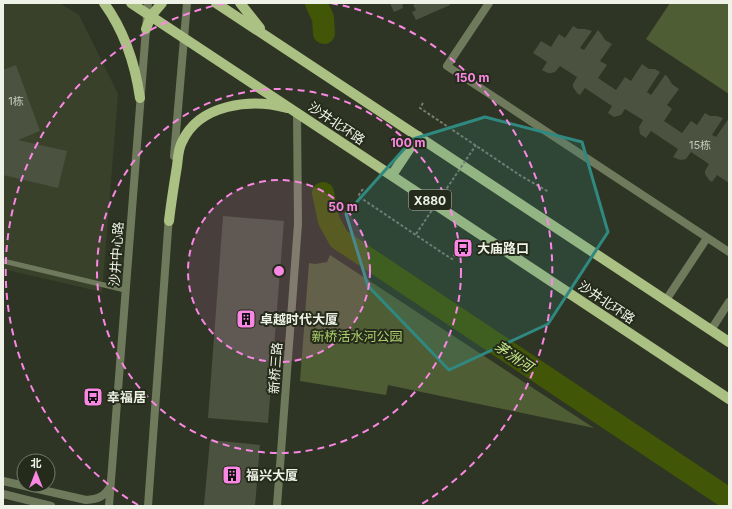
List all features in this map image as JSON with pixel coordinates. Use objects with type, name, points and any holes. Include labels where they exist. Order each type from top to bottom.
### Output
[{"type":"main road","points":[[104,3],[131,54],[138,80],[140,98]]},
{"type":"main road","name":"沙井北环路","points":[[130,3],[729,398]]},
{"type":"main road","points":[[146,30],[149,15],[162,3]]},
{"type":"main road","points":[[215,3],[231,12],[304,62],[729,342]]},
{"type":"main road","points":[[240,3],[265,33],[304,62]]},
{"type":"main road","points":[[168,221],[181,144],[193,126],[201,119],[234,105],[276,105],[297,112]]},
{"type":"main road","points":[[392,175],[418,136]]},
{"type":"street","points":[[148,3],[149,15]]},
{"type":"street","points":[[148,506],[168,221],[187,3]]},
{"type":"street","points":[[489,3],[447,66],[729,252]]},
{"type":"street","name":"沙井中心路","points":[[109,506],[146,30]]},
{"type":"street","name":"新桥三路","points":[[277,506],[298,224],[297,112]]},
{"type":"street","points":[[666,300],[707,238]]},
{"type":"street","points":[[710,330],[729,302]]},
{"type":"street","points":[[3,481],[86,500],[104,496],[110,487]]},
{"type":"street","points":[[3,494],[51,506]]},
{"type":"lane","points":[[3,261],[125,290]]},
{"type":"path","points":[[423,103],[420,108],[521,176],[549,192]]},
{"type":"path","points":[[416,234],[476,145]]},
{"type":"path","points":[[363,189],[358,196],[444,254],[452,259],[457,251]]},
{"type":"highlighted area","points":[[485,117],[582,142],[608,232],[548,324],[449,370],[368,286],[346,214],[413,139]]},
{"type":"shaded area","points":[[3,3],[59,3],[79,15],[118,94],[102,292],[3,269]]},
{"type":"green space","points":[[670,3],[729,3],[729,94],[646,39]]},
{"type":"green space","name":"新桥活水河公园","points":[[330,255],[594,428],[388,385],[386,395],[300,381],[309,263],[315,264],[327,262]]},
{"type":"building","points":[[390,3],[406,3],[402,5],[403,8],[394,12]]},
{"type":"building","points":[[417,3],[449,3],[450,5],[416,20],[412,12],[416,10],[413,5]]},
{"type":"building","points":[[573,26],[578,29],[592,31],[580,48],[584,50],[598,30],[605,40],[612,44],[600,61],[607,65],[598,78],[616,90],[625,77],[631,81],[642,64],[649,69],[655,69],[660,72],[647,92],[651,95],[665,75],[667,76],[672,84],[679,89],[667,105],[672,109],[664,121],[682,133],[691,121],[697,125],[705,113],[710,116],[723,118],[712,135],[716,137],[729,118],[729,183],[717,175],[712,182],[709,180],[705,174],[705,171],[709,164],[691,152],[686,159],[680,160],[673,157],[678,149],[651,131],[646,138],[640,134],[639,127],[643,120],[625,109],[621,115],[614,117],[608,113],[612,106],[585,88],[580,95],[577,93],[573,87],[573,84],[577,77],[560,66],[555,72],[551,73],[542,70],[547,62],[533,53],[541,41],[551,47],[559,34],[565,38]]},
{"type":"building","points":[[16,65],[40,131],[18,140],[67,151],[58,188],[3,175],[3,70]]},
{"type":"building","name":"卓越时代大厦","points":[[223,216],[284,221],[268,423],[208,418]]},
{"type":"building","name":"福兴大厦","points":[[210,440],[260,445],[255,506],[204,505]]},
{"type":"waterway","points":[[316,3],[323,18],[324,33]]},
{"type":"waterway","name":"茅洲河","points":[[323,193],[329,221],[339,239],[729,499]]},
{"type":"place","name":"大庙路口","points":[[463,248]]},
{"type":"place","name":"卓越时代大厦","points":[[246,319]]},
{"type":"place","name":"幸福居","points":[[93,397]]},
{"type":"place","name":"福兴大厦","points":[[232,475]]}]
